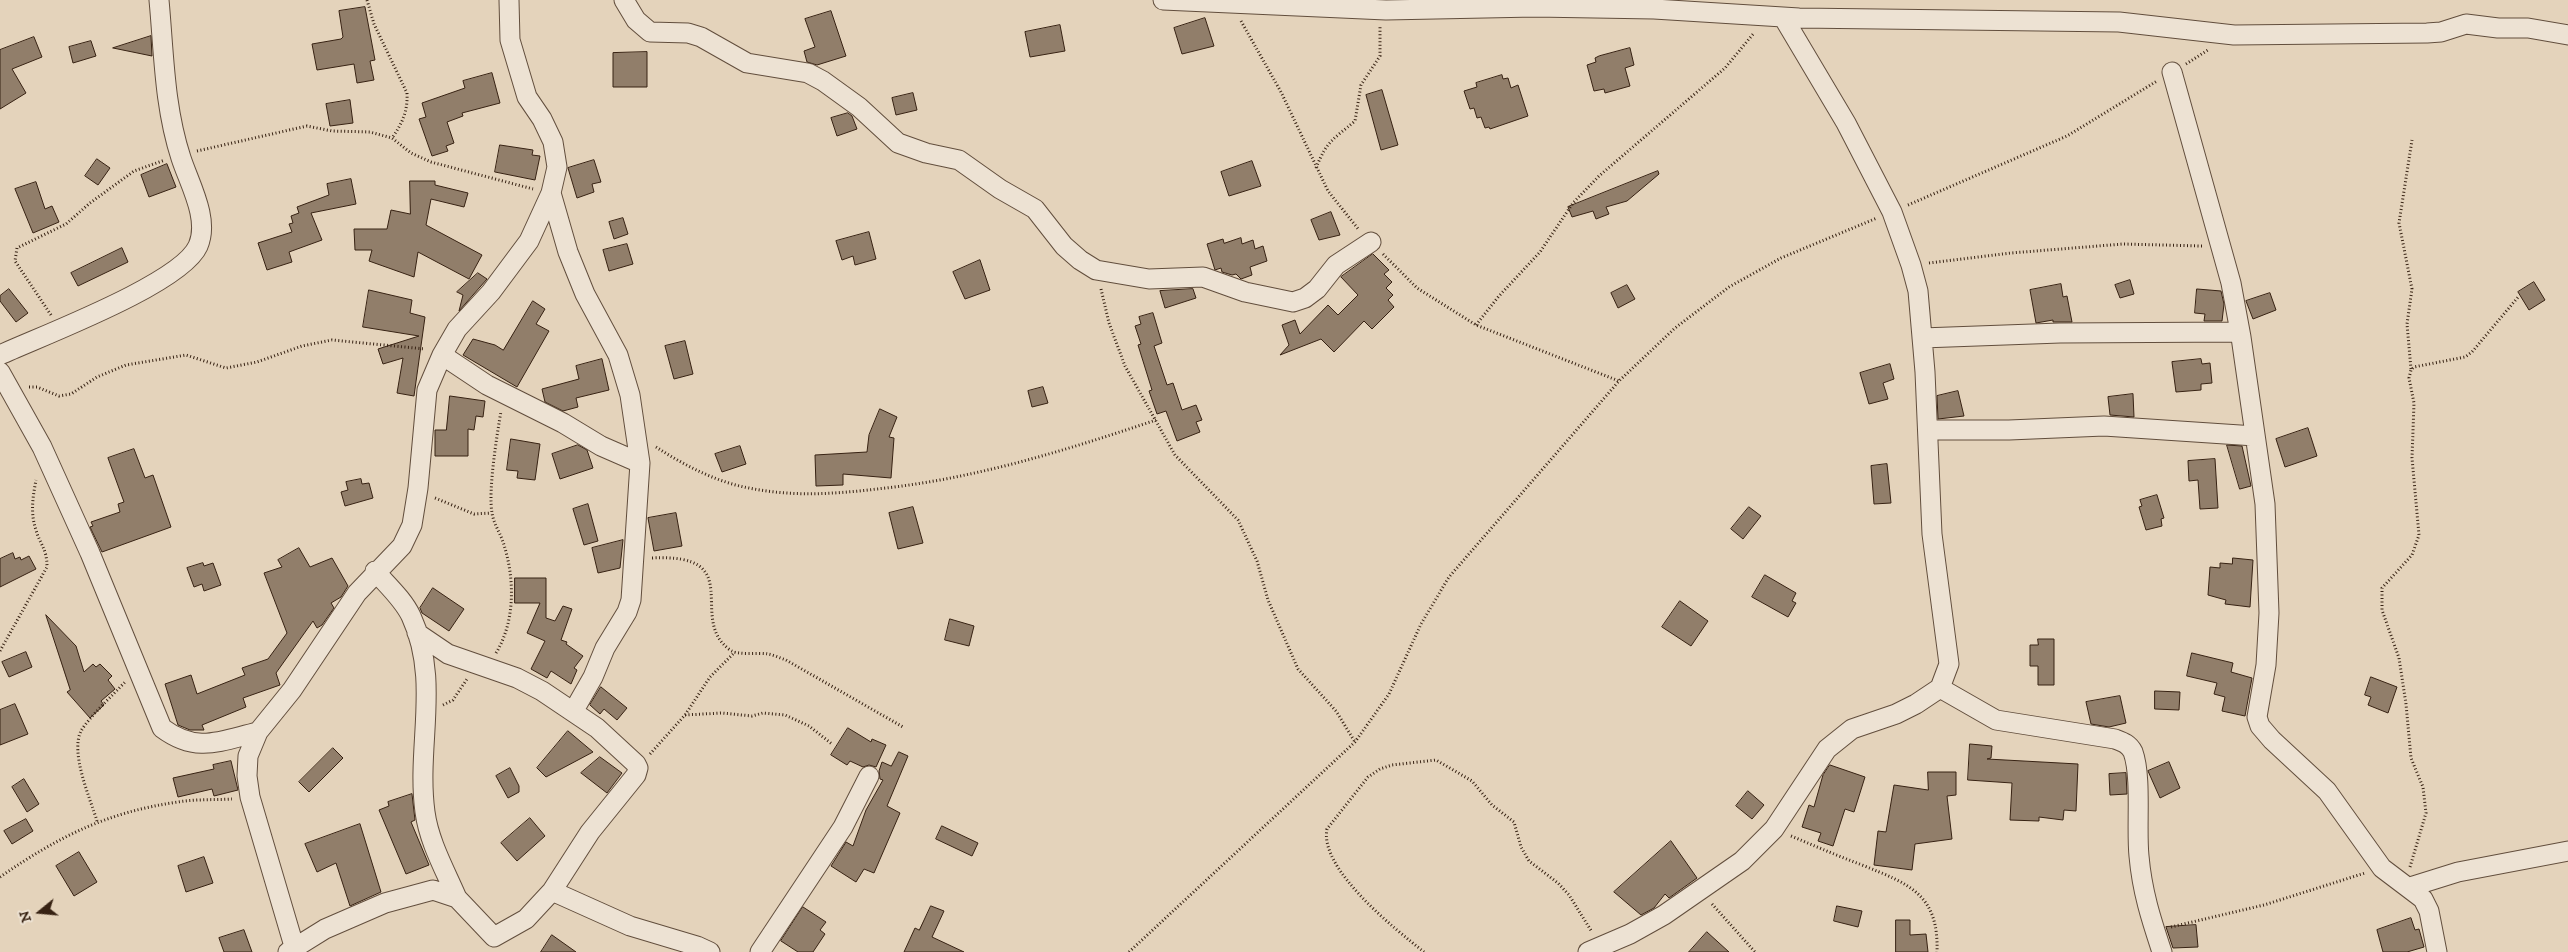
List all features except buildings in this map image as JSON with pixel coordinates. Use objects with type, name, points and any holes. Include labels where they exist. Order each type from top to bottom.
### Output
[{"type":"street","points":[[0,355],[123,302],[183,262],[198,246],[201,222],[180,156],[167,102],[159,0]]},
{"type":"street","points":[[457,898],[433,890],[385,903],[301,947],[250,797],[248,756],[258,732],[292,690],[357,593],[375,571],[402,546],[412,524],[418,488],[427,390],[442,355],[457,329],[491,292],[529,241],[551,193],[557,167],[553,142],[542,119],[527,97],[510,40],[509,0]]},
{"type":"street","points":[[624,0],[636,20],[650,32],[688,33],[701,37],[747,63],[808,73],[823,81],[859,107],[898,143],[926,153],[959,160],[1000,189],[1035,209],[1064,246],[1080,260],[1096,270],[1149,279],[1189,276],[1203,277],[1245,292],[1293,302],[1305,298],[1316,289],[1336,265],[1371,242]]},
{"type":"street","points":[[1163,0],[1386,10],[1535,7],[1654,9],[1775,17],[1891,17],[1937,21],[2119,22],[2234,35],[2346,36],[2427,33],[2441,32],[2466,24],[2498,28],[2528,28],[2568,35]]},
{"type":"street","points":[[1595,949],[1638,929],[1700,892],[1742,861],[1774,830],[1827,749],[1852,729],[1896,714],[1916,704],[1940,688],[1949,664],[1932,534],[1928,430],[1918,291],[1892,212],[1846,123],[1775,17]]},
{"type":"street","points":[[2172,72],[2220,246],[2240,332],[2265,504],[2268,613],[2266,665],[2257,717],[2260,726],[2272,740],[2327,791],[2382,868],[2410,887],[2423,899],[2429,911],[2437,952]]},
{"type":"street","points":[[551,193],[568,252],[585,294],[618,355],[630,395],[640,463],[634,558],[627,612],[610,639],[593,677],[573,712]]},
{"type":"street","points":[[1922,338],[2240,332]]},
{"type":"street","points":[[442,355],[467,373],[601,446],[640,463]]},
{"type":"street","points":[[0,372],[6,391],[42,447],[90,553],[162,728],[177,740],[187,743],[208,744],[258,732]]},
{"type":"street","points":[[1928,430],[2009,430],[2104,426],[2255,436]]},
{"type":"street","points":[[375,571],[411,615],[426,670],[428,712],[422,768],[425,813],[434,846],[457,898],[494,937],[526,919],[552,891],[590,832],[636,775],[638,768],[597,728],[525,682],[448,654],[417,633]]},
{"type":"street","points":[[1940,688],[1996,720],[2126,743],[2132,750],[2135,760],[2139,856],[2147,910],[2162,952]]},
{"type":"street","points":[[760,952],[842,827],[868,776]]},
{"type":"street","points":[[2410,887],[2458,872],[2568,851]]},
{"type":"street","points":[[433,890],[445,871]]},
{"type":"street","points":[[552,891],[630,926],[700,950]]},
{"type":"path","points":[[367,0],[374,24],[407,93],[408,103],[404,117],[392,138]]},
{"type":"path","points":[[1230,3],[1281,92],[1316,168],[1333,198],[1371,242],[1417,288],[1476,325],[1619,382]]},
{"type":"path","points":[[1316,168],[1323,149],[1355,121],[1361,85],[1380,56],[1380,27],[1386,10]]},
{"type":"path","points":[[1476,325],[1499,296],[1540,252],[1573,203],[1598,176],[1725,68],[1775,17]]},
{"type":"path","points":[[1129,952],[1355,742],[1389,694],[1421,624],[1449,576],[1619,382],[1675,328],[1729,287],[1781,258],[2066,136],[2234,35]]},
{"type":"path","points":[[57,329],[50,312],[15,261],[17,248],[66,224],[90,203],[134,171],[180,156],[290,128],[307,126],[332,131],[370,132],[392,138],[411,153],[431,162],[551,193]]},
{"type":"path","points":[[2410,887],[2410,861],[2426,813],[2423,787],[2411,758],[2399,658],[2382,610],[2382,588],[2412,555],[2418,535],[2412,458],[2414,403],[2409,378],[2411,370],[2408,324],[2412,289],[2399,223],[2412,140]]},
{"type":"path","points":[[1911,265],[2011,253],[2123,244],[2220,246]]},
{"type":"path","points":[[1096,270],[1108,323],[1126,366],[1175,455],[1238,520],[1257,562],[1268,600],[1298,669],[1336,711],[1355,742]]},
{"type":"path","points":[[2411,370],[2414,367],[2465,357],[2472,352],[2519,296]]},
{"type":"path","points":[[6,391],[37,387],[59,396],[71,394],[97,377],[126,365],[186,355],[226,368],[257,362],[302,346],[332,340],[420,348],[442,355]]},
{"type":"path","points":[[428,712],[453,700],[468,678],[496,653],[502,642],[512,596],[511,572],[504,544],[492,512],[497,432],[504,393]]},
{"type":"path","points":[[637,435],[680,462],[717,478],[748,488],[811,496],[955,479],[1014,464],[1156,420]]},
{"type":"path","points":[[0,651],[46,567],[47,554],[36,531],[32,498],[42,447]]},
{"type":"path","points":[[418,488],[443,502],[474,514],[492,512]]},
{"type":"path","points":[[634,558],[663,557],[698,563],[709,580],[718,634],[729,649],[735,652],[770,654],[786,660],[903,727]]},
{"type":"path","points":[[638,768],[685,716],[710,677],[735,652]]},
{"type":"path","points":[[97,821],[77,751],[77,742],[82,730],[137,668]]},
{"type":"path","points":[[685,716],[722,713],[752,716],[764,713],[785,716],[809,726],[832,744]]},
{"type":"path","points":[[1424,952],[1366,901],[1344,876],[1325,838],[1327,828],[1368,777],[1392,764],[1436,760],[1472,781],[1492,804],[1514,822],[1521,847],[1529,862],[1558,883],[1569,895],[1595,949]]},
{"type":"path","points":[[0,877],[47,846],[97,821],[179,802],[250,797]]},
{"type":"path","points":[[1774,830],[1906,883],[1926,903],[1934,916],[1937,952]]},
{"type":"path","points":[[2155,930],[2264,904],[2382,868]]},
{"type":"path","points":[[1700,892],[1755,952]]}]
